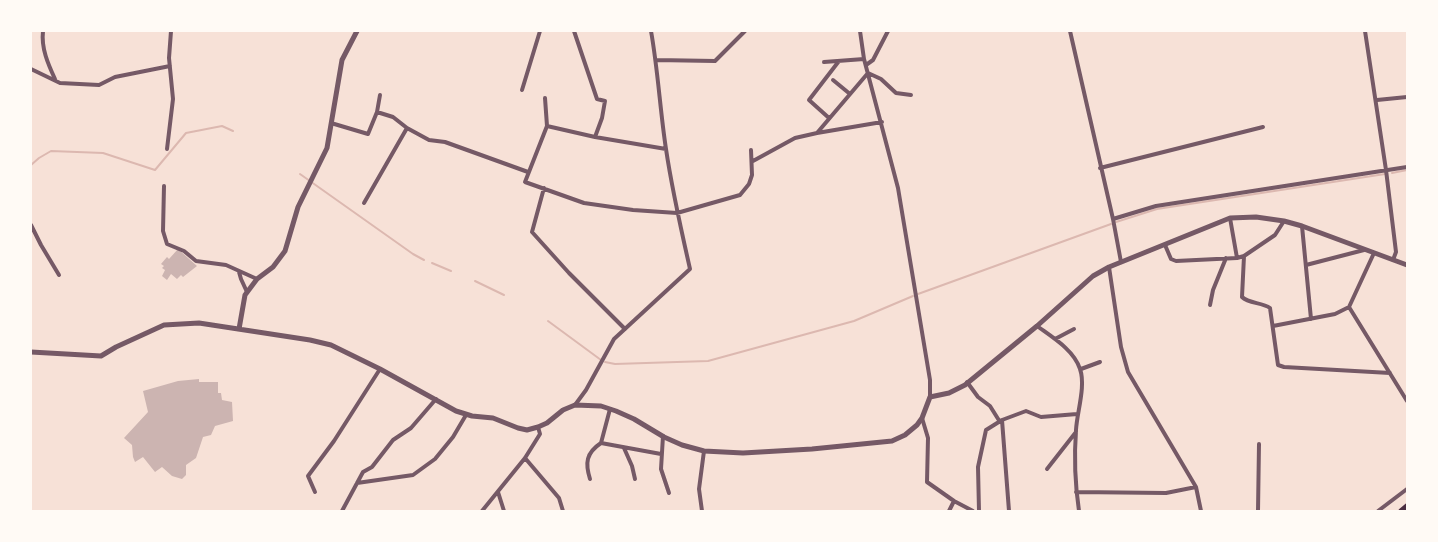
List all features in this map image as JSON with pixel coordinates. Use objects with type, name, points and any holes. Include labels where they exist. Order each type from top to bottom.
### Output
[{"type":"main road","points":[[1401,511],[1407,506]]},
{"type":"street","points":[[44,31],[42,40],[47,62],[55,80]]},
{"type":"street","points":[[167,149],[173,99],[170,66],[171,31]]},
{"type":"street","points":[[239,330],[241,313],[247,292],[256,279],[273,267],[285,251],[298,207],[327,148],[342,60],[357,31]]},
{"type":"street","points":[[522,90],[540,31]]},
{"type":"street","points":[[574,31],[597,99],[605,101],[602,118],[595,137]]},
{"type":"street","points":[[575,405],[586,390],[614,339],[690,269],[677,214],[666,149],[651,31]]},
{"type":"street","points":[[656,60],[715,61],[745,31]]},
{"type":"street","points":[[31,352],[101,356],[116,347],[164,326],[199,323],[310,340],[330,345],[380,369],[466,415],[493,418],[527,430],[547,423],[563,410],[575,405],[601,406],[610,409],[634,419],[682,445],[704,451],[753,453],[892,441],[904,435],[922,418],[930,397],[930,380],[899,197],[882,122],[864,59],[860,31]]},
{"type":"street","points":[[866,65],[873,60],[888,31]]},
{"type":"street","points":[[1070,31],[1121,262]]},
{"type":"street","points":[[1365,31],[1377,100],[1386,170],[1396,252],[1393,260]]},
{"type":"street","points":[[824,62],[864,59]]},
{"type":"street","points":[[829,118],[809,100],[839,61]]},
{"type":"street","points":[[31,69],[60,83],[99,85],[115,78],[170,66]]},
{"type":"street","points":[[817,133],[868,73]]},
{"type":"street","points":[[868,73],[881,78],[896,93],[910,95]]},
{"type":"street","points":[[833,80],[850,94]]},
{"type":"street","points":[[331,123],[368,134],[377,112],[380,95]]},
{"type":"street","points":[[1377,100],[1407,96]]},
{"type":"street","points":[[545,98],[547,126],[525,182],[584,203],[677,214],[740,195],[749,184],[752,175],[751,150]]},
{"type":"street","points":[[377,112],[393,117],[406,128],[429,140],[445,142],[528,172]]},
{"type":"street","points":[[752,161],[795,138],[882,122]]},
{"type":"street","points":[[547,126],[595,137],[666,149]]},
{"type":"street","points":[[1100,168],[1263,127]]},
{"type":"street","points":[[364,203],[406,128]]},
{"type":"street","points":[[1113,219],[1156,206],[1407,167]]},
{"type":"street","points":[[164,186],[163,231],[167,244],[184,251],[196,261],[226,265],[256,279]]},
{"type":"street","points":[[544,188],[532,232],[569,273],[625,329]]},
{"type":"street","points":[[930,397],[950,393],[968,382],[1037,326],[1093,276],[1109,267],[1165,246],[1230,218],[1256,217],[1284,221],[1407,265]]},
{"type":"street","points":[[1230,218],[1236,258]]},
{"type":"street","points":[[1165,246],[1171,259],[1176,261],[1236,258],[1244,256],[1278,233],[1284,221]]},
{"type":"street","points":[[31,225],[58,276]]},
{"type":"street","points":[[1302,226],[1311,319]]},
{"type":"street","points":[[1306,265],[1365,250]]},
{"type":"street","points":[[1273,326],[1335,314],[1349,307],[1374,253]]},
{"type":"street","points":[[1244,256],[1242,297],[1245,300],[1268,306],[1271,311],[1277,363],[1282,367],[1390,373]]},
{"type":"street","points":[[1210,305],[1213,290],[1226,258]]},
{"type":"street","points":[[1109,267],[1121,347],[1128,372],[1196,488],[1200,511]]},
{"type":"street","points":[[239,272],[247,292]]},
{"type":"street","points":[[1349,307],[1407,401]]},
{"type":"street","points":[[1037,326],[1055,339],[1072,356],[1081,369],[1082,395],[1077,414],[1076,432],[1076,492],[1079,511]]},
{"type":"street","points":[[1055,339],[1074,329]]},
{"type":"street","points":[[1081,369],[1100,362]]},
{"type":"street","points":[[315,492],[308,476],[334,441],[380,369]]},
{"type":"street","points":[[968,382],[977,395],[990,406],[1001,421],[1009,511]]},
{"type":"street","points":[[342,511],[363,472],[372,467],[393,440],[411,428],[436,399]]},
{"type":"street","points":[[590,479],[586,466],[592,449],[601,443],[610,409]]},
{"type":"street","points":[[979,511],[978,467],[986,430],[1001,421],[1026,411],[1041,416],[1077,414]]},
{"type":"street","points":[[357,483],[413,475],[436,458],[453,438],[466,415]]},
{"type":"street","points":[[922,418],[928,438],[927,482],[954,501],[973,511]]},
{"type":"street","points":[[482,511],[525,458],[540,434],[538,427]]},
{"type":"street","points":[[1047,469],[1076,432]]},
{"type":"street","points":[[663,436],[661,469],[669,493]]},
{"type":"street","points":[[601,443],[661,454]]},
{"type":"street","points":[[1258,511],[1259,444]]},
{"type":"street","points":[[624,448],[632,466],[635,479]]},
{"type":"street","points":[[702,511],[699,489],[704,451]]},
{"type":"street","points":[[525,458],[559,498],[563,511]]},
{"type":"street","points":[[1076,492],[1166,493],[1196,488]]},
{"type":"street","points":[[1378,511],[1407,489]]},
{"type":"street","points":[[498,492],[504,511]]},
{"type":"street","points":[[949,511],[954,501]]},
{"type":"building","points":[[178,249],[197,266],[183,277],[181,275],[177,279],[171,274],[167,280],[162,276],[165,270],[161,264],[167,257],[169,259]]},
{"type":"building","points":[[199,379],[199,382],[218,382],[218,393],[221,393],[222,400],[232,402],[233,421],[215,426],[211,435],[203,437],[196,458],[186,465],[186,475],[182,479],[172,476],[162,467],[155,472],[143,457],[135,462],[132,445],[124,438],[148,412],[143,391],[178,381]]},
{"type":"waterway","points":[[31,165],[51,151],[103,153],[155,170],[186,133],[222,126],[233,131]]},
{"type":"waterway","points":[[1392,173],[1407,170]]},
{"type":"waterway","points":[[300,174],[424,260]]},
{"type":"waterway","points":[[1116,222],[1157,209],[1385,174]]},
{"type":"waterway","points":[[918,294],[1111,224]]},
{"type":"waterway","points":[[432,263],[451,271]]},
{"type":"waterway","points":[[475,281],[504,295]]},
{"type":"waterway","points":[[605,362],[615,364],[708,361],[854,321],[913,296]]},
{"type":"waterway","points":[[548,321],[601,360]]}]
